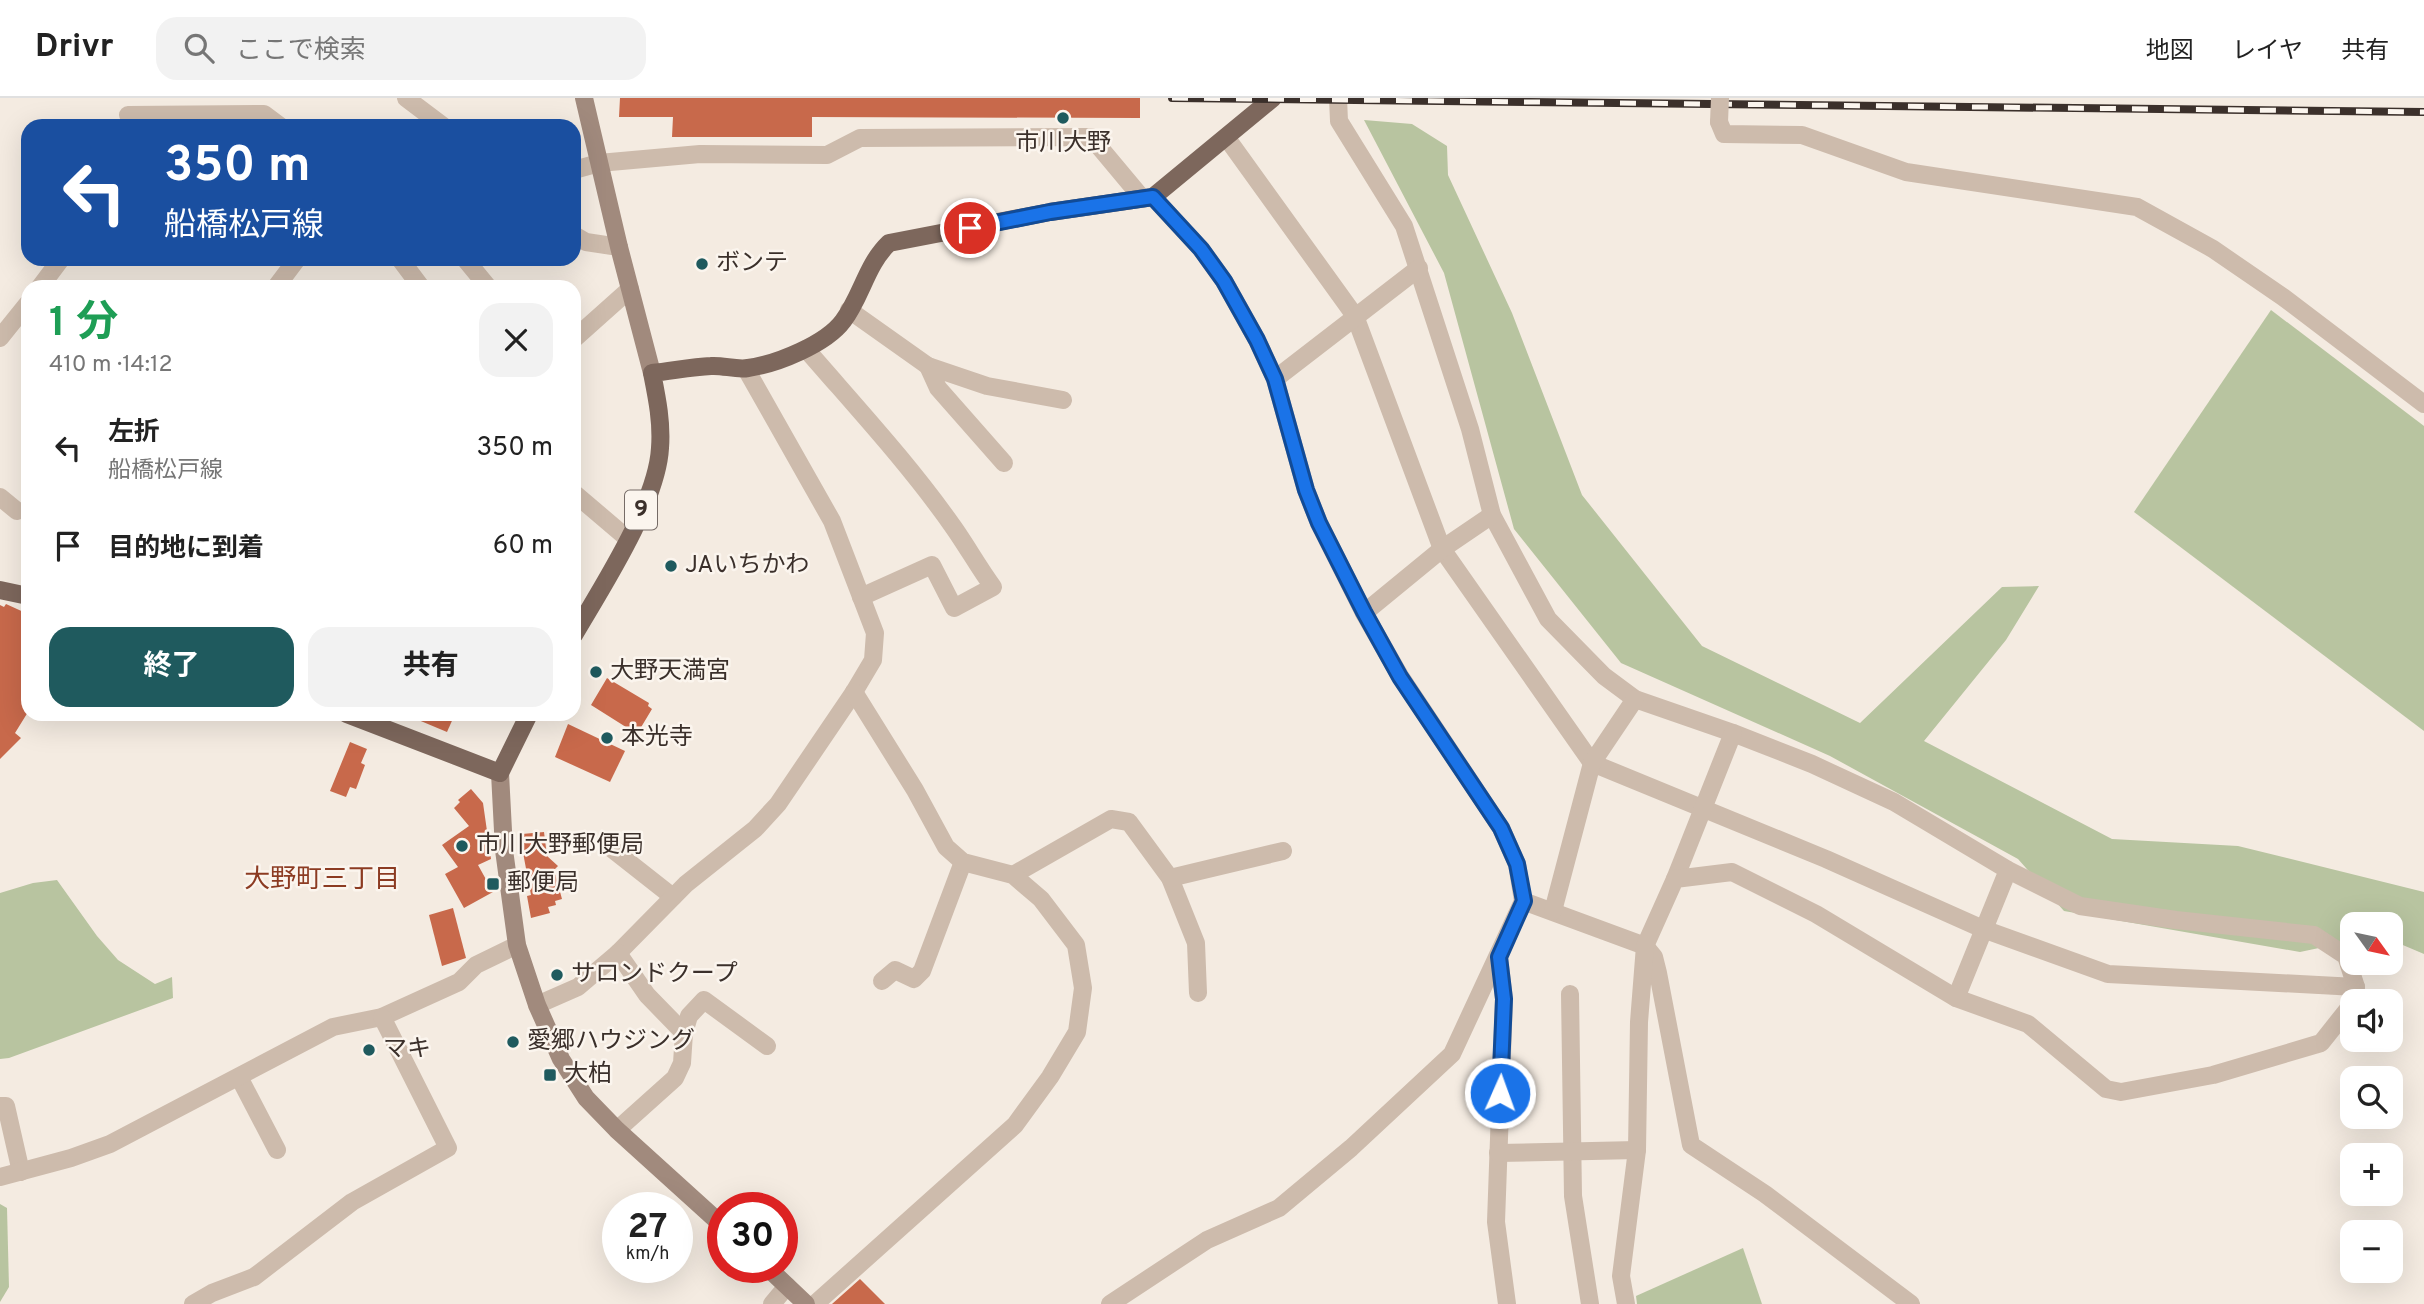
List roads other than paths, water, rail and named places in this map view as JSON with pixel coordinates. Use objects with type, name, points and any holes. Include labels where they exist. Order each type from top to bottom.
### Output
[{"type":"main road","points":[[652,373],[713,365],[746,369],[806,349],[831,333],[843,321],[865,276],[889,243],[1050,212],[1147,197],[1273,98]]},
{"type":"main road","name":"9","points":[[581,609],[628,539],[648,498],[655,476],[660,451],[661,420],[652,373]]},
{"type":"main road","points":[[0,590],[21,594]]},
{"type":"main road","points":[[365,721],[500,773],[525,721]]},
{"type":"street","points":[[405,98],[432,119]]},
{"type":"street","points":[[584,98],[652,373]]},
{"type":"street","points":[[1338,98],[1339,121],[1404,226],[1470,429],[1492,515],[1548,619],[1604,676],[1635,698],[1812,764],[1894,802],[2008,870],[2080,906],[2314,935],[2346,956],[2352,989]]},
{"type":"street","points":[[1720,98],[1719,122],[1724,134],[1802,135],[1906,172],[2137,207],[2223,256],[2283,297],[2424,404]]},
{"type":"street","points":[[128,116],[264,114],[271,119]]},
{"type":"street","points":[[581,168],[599,163],[700,154],[827,155],[860,138],[1091,137],[1201,249],[1224,281],[1275,379],[1306,490],[1319,523],[1364,612],[1400,677],[1501,828],[1517,864],[1524,901],[1452,1054],[1360,1139],[1279,1208],[1207,1240],[1111,1304]]},
{"type":"street","points":[[1226,137],[1355,316],[1442,549],[1592,763],[1826,859],[1983,929],[2108,974],[2340,996]]},
{"type":"street","points":[[581,239],[619,247]]},
{"type":"street","points":[[472,266],[482,280]]},
{"type":"street","points":[[1275,379],[1419,268]]},
{"type":"street","points":[[581,333],[630,289]]},
{"type":"street","points":[[849,310],[928,366],[987,386],[1063,400]]},
{"type":"street","points":[[0,338],[21,326]]},
{"type":"street","points":[[806,349],[887,443],[955,529],[993,587],[954,608],[932,565],[861,597]]},
{"type":"street","points":[[928,366],[938,388],[1004,463]]},
{"type":"street","points":[[537,1005],[578,987],[618,953],[673,897],[755,829],[778,804],[873,660],[875,633],[832,521],[746,369]]},
{"type":"street","points":[[0,497],[18,511]]},
{"type":"street","points":[[581,499],[628,539]]},
{"type":"street","points":[[1364,612],[1442,549],[1492,515]]},
{"type":"street","points":[[815,1304],[1015,1125],[1050,1077],[1077,1032],[1083,988],[1076,945],[1041,898],[1013,875],[963,862],[946,847],[915,790],[854,692]]},
{"type":"street","points":[[1553,911],[1592,763],[1635,698]]},
{"type":"street","points":[[1626,1304],[1621,1276],[1637,1150],[1639,1021],[1644,946],[1675,879],[1734,733]]},
{"type":"street","points":[[500,773],[504,850],[517,945],[537,1005],[561,1059],[586,1098],[617,1130],[707,1212]]},
{"type":"street","points":[[1013,875],[1111,818],[1129,822],[1170,878],[1196,943],[1198,993]]},
{"type":"street","points":[[612,849],[673,897]]},
{"type":"street","points":[[1170,878],[1283,851]]},
{"type":"street","points":[[881,981],[895,970],[914,979],[922,971],[963,862]]},
{"type":"street","points":[[1956,998],[2008,870]]},
{"type":"street","points":[[1675,879],[1732,872],[1816,914],[1956,998],[2028,1024],[2106,1089],[2121,1092],[2213,1075],[2321,1043],[2340,1017]]},
{"type":"street","points":[[1524,901],[1644,946],[1654,957],[1658,973],[1691,1145],[1765,1194],[1911,1304]]},
{"type":"street","points":[[0,1177],[110,1144],[332,1027],[382,1017],[460,982],[476,965],[517,945]]},
{"type":"street","points":[[618,953],[647,995],[684,1032]]},
{"type":"street","points":[[1499,957],[1504,999],[1496,1222],[1507,1304]]},
{"type":"street","points":[[1570,994],[1573,1196],[1590,1304]]},
{"type":"street","points":[[617,1130],[675,1078],[682,1063],[684,1032],[689,1016],[704,1000],[766,1046]]},
{"type":"street","points":[[193,1304],[212,1293],[254,1277],[352,1202],[448,1148],[382,1017]]},
{"type":"street","points":[[239,1077],[277,1150]]},
{"type":"street","points":[[0,1106],[6,1106],[21,1172]]},
{"type":"street","points":[[1498,1153],[1637,1150]]},
{"type":"street","points":[[785,1283],[806,1304]]},
{"type":"street","points":[[772,1304],[788,1286]]},
{"type":"railway","points":[[1172,98],[2424,112]]},
{"type":"place","name":"市川大野","points":[[1063,118]]},
{"type":"place","name":"ボンテ","points":[[702,264]]},
{"type":"place","name":"JAいちかわ","points":[[671,566]]},
{"type":"place","name":"大野天満宮","points":[[596,672]]},
{"type":"place","name":"本光寺","points":[[607,738]]},
{"type":"place","name":"市川大野郵便局","points":[[462,846]]},
{"type":"place","name":"郵便局","points":[[493,884]]},
{"type":"place","name":"サロンドクープ","points":[[557,975]]},
{"type":"place","name":"愛郷ハウジング","points":[[513,1042]]},
{"type":"place","name":"マキ","points":[[369,1050]]},
{"type":"place","name":"大柏","points":[[550,1075]]},
{"type":"district","name":"大野町三丁目","points":[[322,880]]}]
